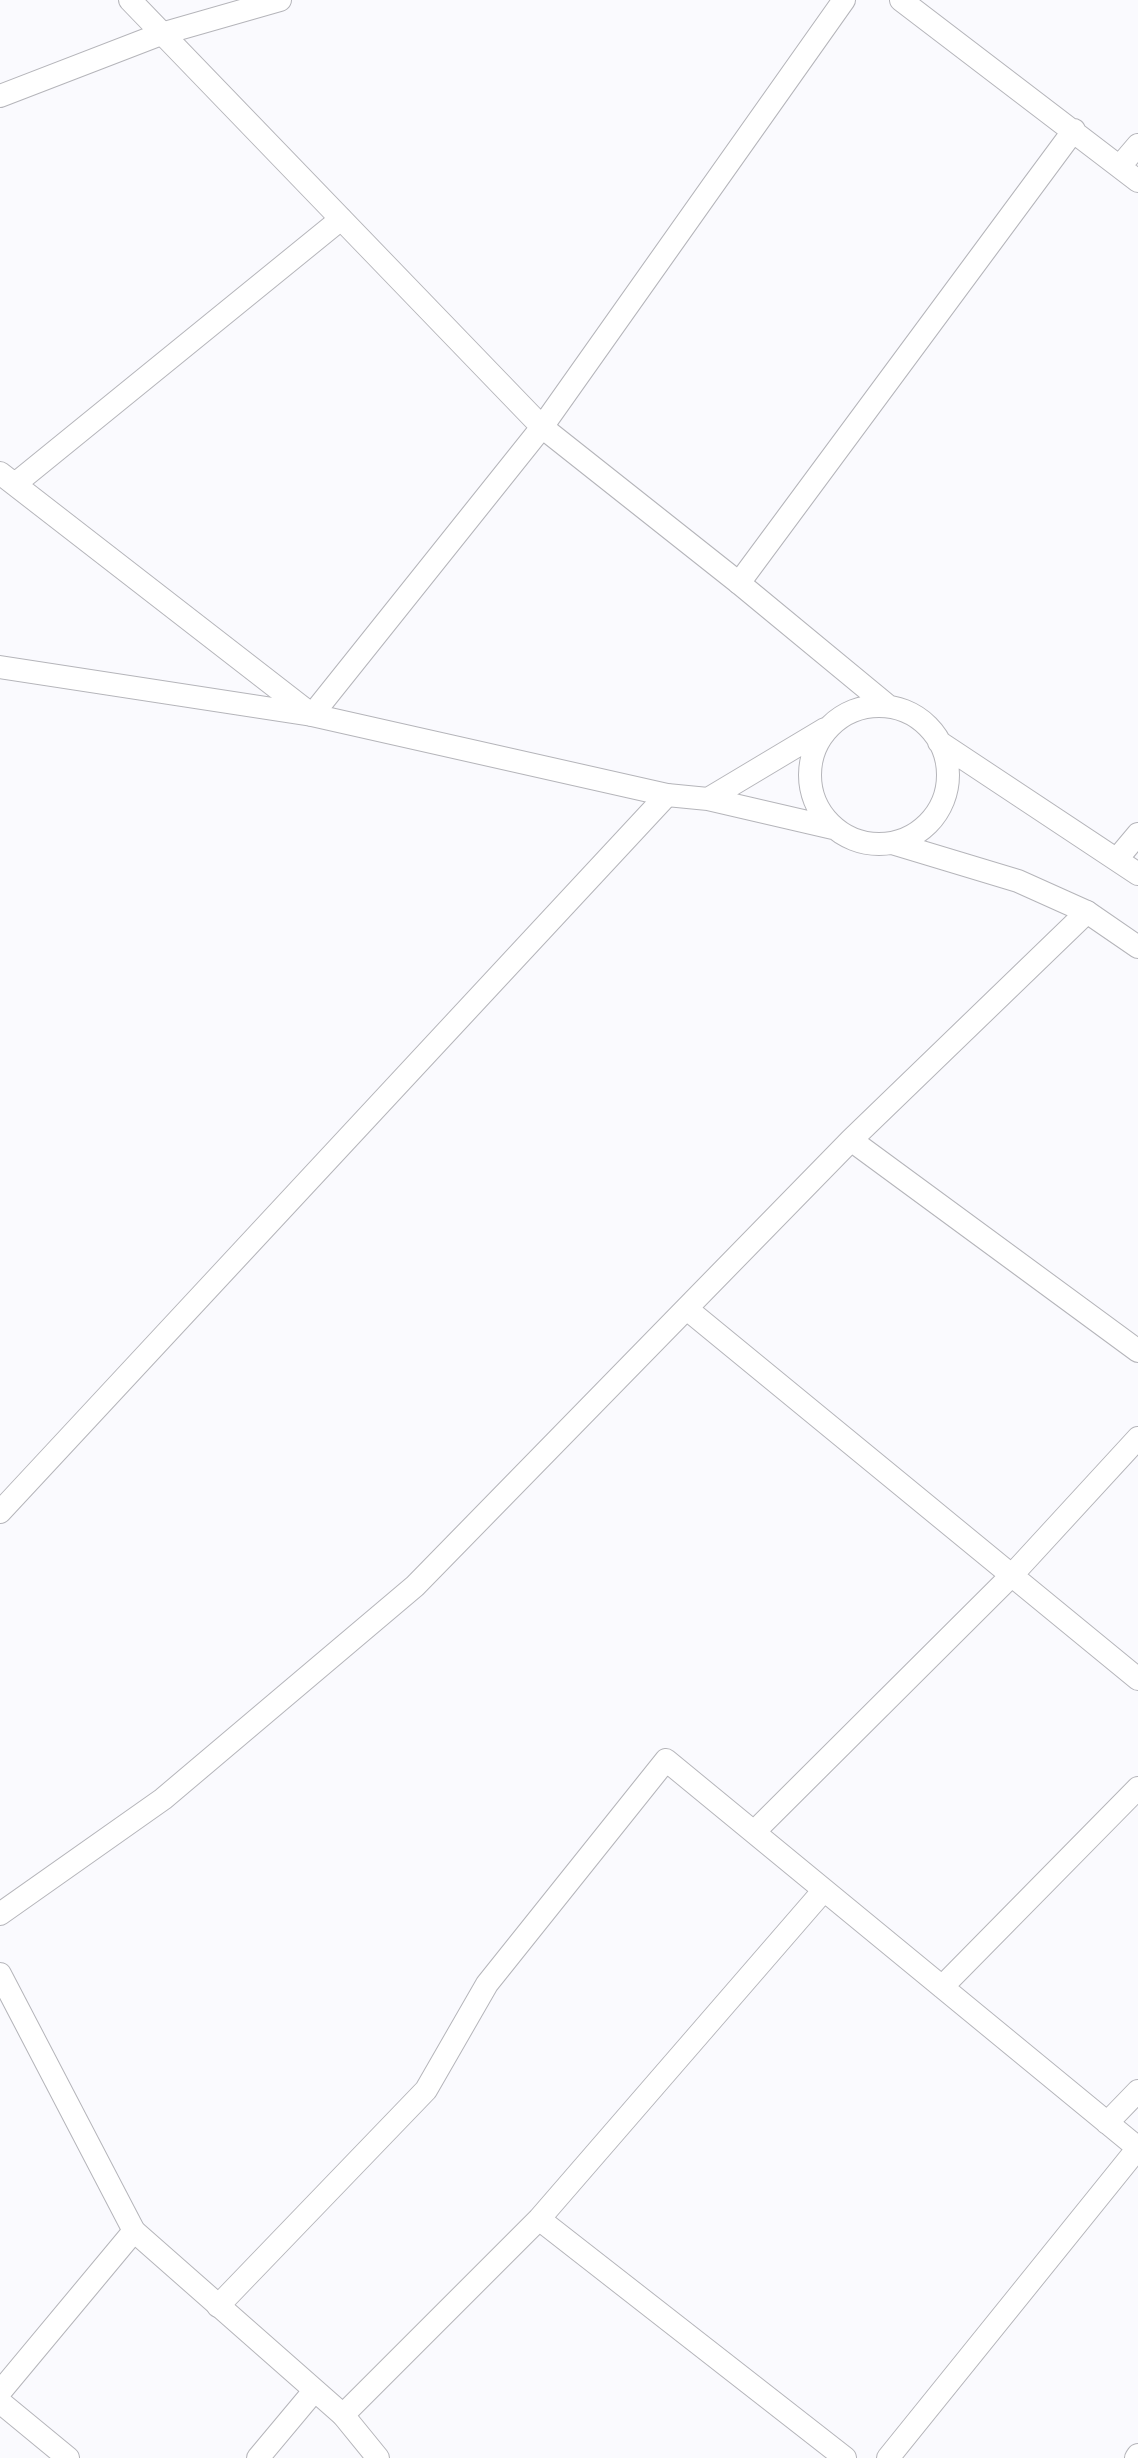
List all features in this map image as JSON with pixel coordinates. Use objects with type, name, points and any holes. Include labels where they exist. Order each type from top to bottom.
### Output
[{"type":"street","points":[[130,0],[161,34],[542,427],[739,583],[888,706]]},
{"type":"street","points":[[0,96],[161,34],[280,0]]},
{"type":"street","points":[[312,715],[542,427],[844,0]]},
{"type":"street","points":[[901,0],[1074,130],[1138,181]]},
{"type":"street","points":[[739,583],[1074,130]]},
{"type":"street","points":[[1120,166],[1138,145]]},
{"type":"street","points":[[312,715],[7,478],[341,220]]},
{"type":"street","points":[[0,667],[312,715],[667,795],[708,799],[833,828],[850,838],[870,844],[892,843],[912,836],[930,822],[942,804],[948,784],[947,762],[940,742]]},
{"type":"street","points":[[708,799],[828,728],[846,714],[866,707],[888,706],[909,712],[926,725],[940,742],[1138,874]]},
{"type":"street","points":[[828,728],[816,746],[810,766],[811,788],[818,808],[833,828]]},
{"type":"street","points":[[0,1512],[667,795]]},
{"type":"street","points":[[1117,859],[1138,834]]},
{"type":"street","points":[[892,843],[1018,881],[1087,912],[1138,947]]},
{"type":"street","points":[[0,1914],[163,1799],[415,1586],[851,1140],[1087,912]]},
{"type":"street","points":[[851,1140],[1138,1351]]},
{"type":"street","points":[[687,1309],[1138,1679]]},
{"type":"street","points":[[754,1832],[1012,1575],[1138,1438]]},
{"type":"street","points":[[218,2306],[426,2090],[487,1984],[666,1760],[1138,2148],[888,2458]]},
{"type":"street","points":[[942,1987],[1138,1788]]},
{"type":"street","points":[[343,2415],[539,2219],[824,1890]]},
{"type":"street","points":[[0,1974],[134,2231],[343,2415],[378,2458]]},
{"type":"street","points":[[1107,2123],[1138,2091]]},
{"type":"street","points":[[539,2219],[845,2458]]},
{"type":"street","points":[[0,2392],[134,2231]]},
{"type":"street","points":[[258,2458],[314,2391]]},
{"type":"street","points":[[0,2402],[68,2458]]}]
